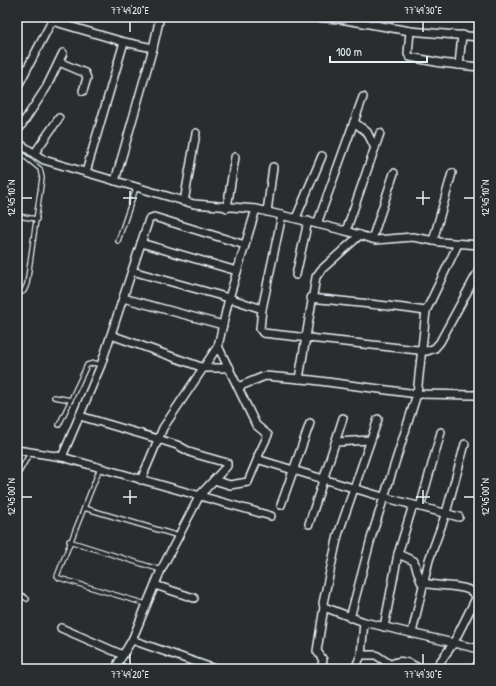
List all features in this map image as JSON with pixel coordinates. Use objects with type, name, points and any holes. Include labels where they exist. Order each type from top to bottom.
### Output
[{"type":"street","points":[[114,181],[153,48],[160,17]]},
{"type":"street","points":[[310,17],[339,18],[410,31],[479,37]]},
{"type":"street","points":[[17,88],[53,19],[124,42],[153,48]]},
{"type":"street","points":[[410,31],[408,54],[410,57],[479,67]]},
{"type":"street","points":[[459,65],[462,35]]},
{"type":"street","points":[[86,172],[124,42]]},
{"type":"street","points":[[17,132],[46,88],[63,53]]},
{"type":"street","points":[[59,62],[85,73],[87,78],[83,91]]},
{"type":"street","points":[[317,224],[363,97]]},
{"type":"street","points":[[34,154],[59,118]]},
{"type":"street","points":[[354,122],[367,132],[375,148]]},
{"type":"street","points":[[184,202],[196,133]]},
{"type":"street","points":[[346,231],[380,133]]},
{"type":"street","points":[[17,142],[44,160],[184,202],[227,208],[256,209],[308,221],[372,239],[386,240],[398,237],[479,245]]},
{"type":"street","points":[[296,218],[322,156]]},
{"type":"street","points":[[227,208],[235,157]]},
{"type":"street","points":[[267,212],[273,167]]},
{"type":"street","points":[[372,239],[394,173]]},
{"type":"street","points":[[433,241],[452,173]]},
{"type":"street","points":[[141,480],[163,428],[218,346],[229,298],[256,209]]},
{"type":"street","points":[[282,215],[262,309],[260,329],[263,333],[305,336],[427,351],[435,348],[440,342],[479,270]]},
{"type":"street","points":[[62,457],[101,365],[149,219],[151,217],[245,245]]},
{"type":"street","points":[[296,275],[308,221]]},
{"type":"street","points":[[299,379],[311,298],[318,273],[360,235]]},
{"type":"street","points":[[141,242],[237,271]]},
{"type":"street","points":[[350,618],[383,497],[417,394],[426,311],[458,244]]},
{"type":"street","points":[[132,272],[229,298],[262,309]]},
{"type":"street","points":[[123,298],[223,325]]},
{"type":"street","points":[[311,298],[372,305],[385,305],[426,311]]},
{"type":"street","points":[[111,335],[204,368],[230,368]]},
{"type":"street","points":[[214,480],[230,485],[248,482],[268,435],[256,425],[230,368],[218,346]]},
{"type":"street","points":[[238,387],[266,376],[417,394],[479,394]]},
{"type":"street","points":[[80,416],[158,438],[177,445],[192,453],[225,462],[226,466],[200,495],[179,536],[146,604],[132,640],[118,665],[124,669]]},
{"type":"street","points":[[309,524],[343,418]]},
{"type":"street","points":[[321,669],[323,660],[317,651],[324,607],[323,603],[338,535],[378,419]]},
{"type":"street","points":[[281,505],[295,470],[310,423]]},
{"type":"street","points":[[384,627],[398,554],[417,506],[441,432]]},
{"type":"street","points":[[336,442],[370,440]]},
{"type":"street","points":[[412,633],[433,548],[446,513],[466,444]]},
{"type":"street","points":[[17,450],[62,457],[271,516]]},
{"type":"street","points":[[258,458],[383,497],[459,517]]},
{"type":"street","points":[[398,554],[414,562],[420,581],[424,584],[456,587],[473,591],[476,594],[476,598],[453,644],[435,669]]},
{"type":"street","points":[[155,585],[194,598]]},
{"type":"street","points":[[324,607],[364,622],[479,649]]},
{"type":"street","points":[[355,669],[361,655],[364,622]]},
{"type":"street","points":[[61,628],[123,654]]},
{"type":"street","points":[[132,640],[216,669]]},
{"type":"street","points":[[361,655],[376,655],[389,667],[396,661],[405,661],[420,669]]},
{"type":"street","points":[[475,669],[479,662]]},
{"type":"lane","points":[[17,150],[35,164],[41,172],[37,219],[27,284],[24,291],[17,295]]},
{"type":"lane","points":[[118,241],[136,188]]},
{"type":"lane","points":[[17,216],[37,219]]},
{"type":"lane","points":[[59,425],[86,365],[94,363],[101,365]]},
{"type":"lane","points":[[54,397],[71,400]]},
{"type":"lane","points":[[17,476],[31,452]]},
{"type":"lane","points":[[100,468],[56,573],[59,578],[146,604]]},
{"type":"lane","points":[[84,508],[179,536]]},
{"type":"lane","points":[[69,542],[162,570]]},
{"type":"lane","points":[[17,592],[27,599]]}]
